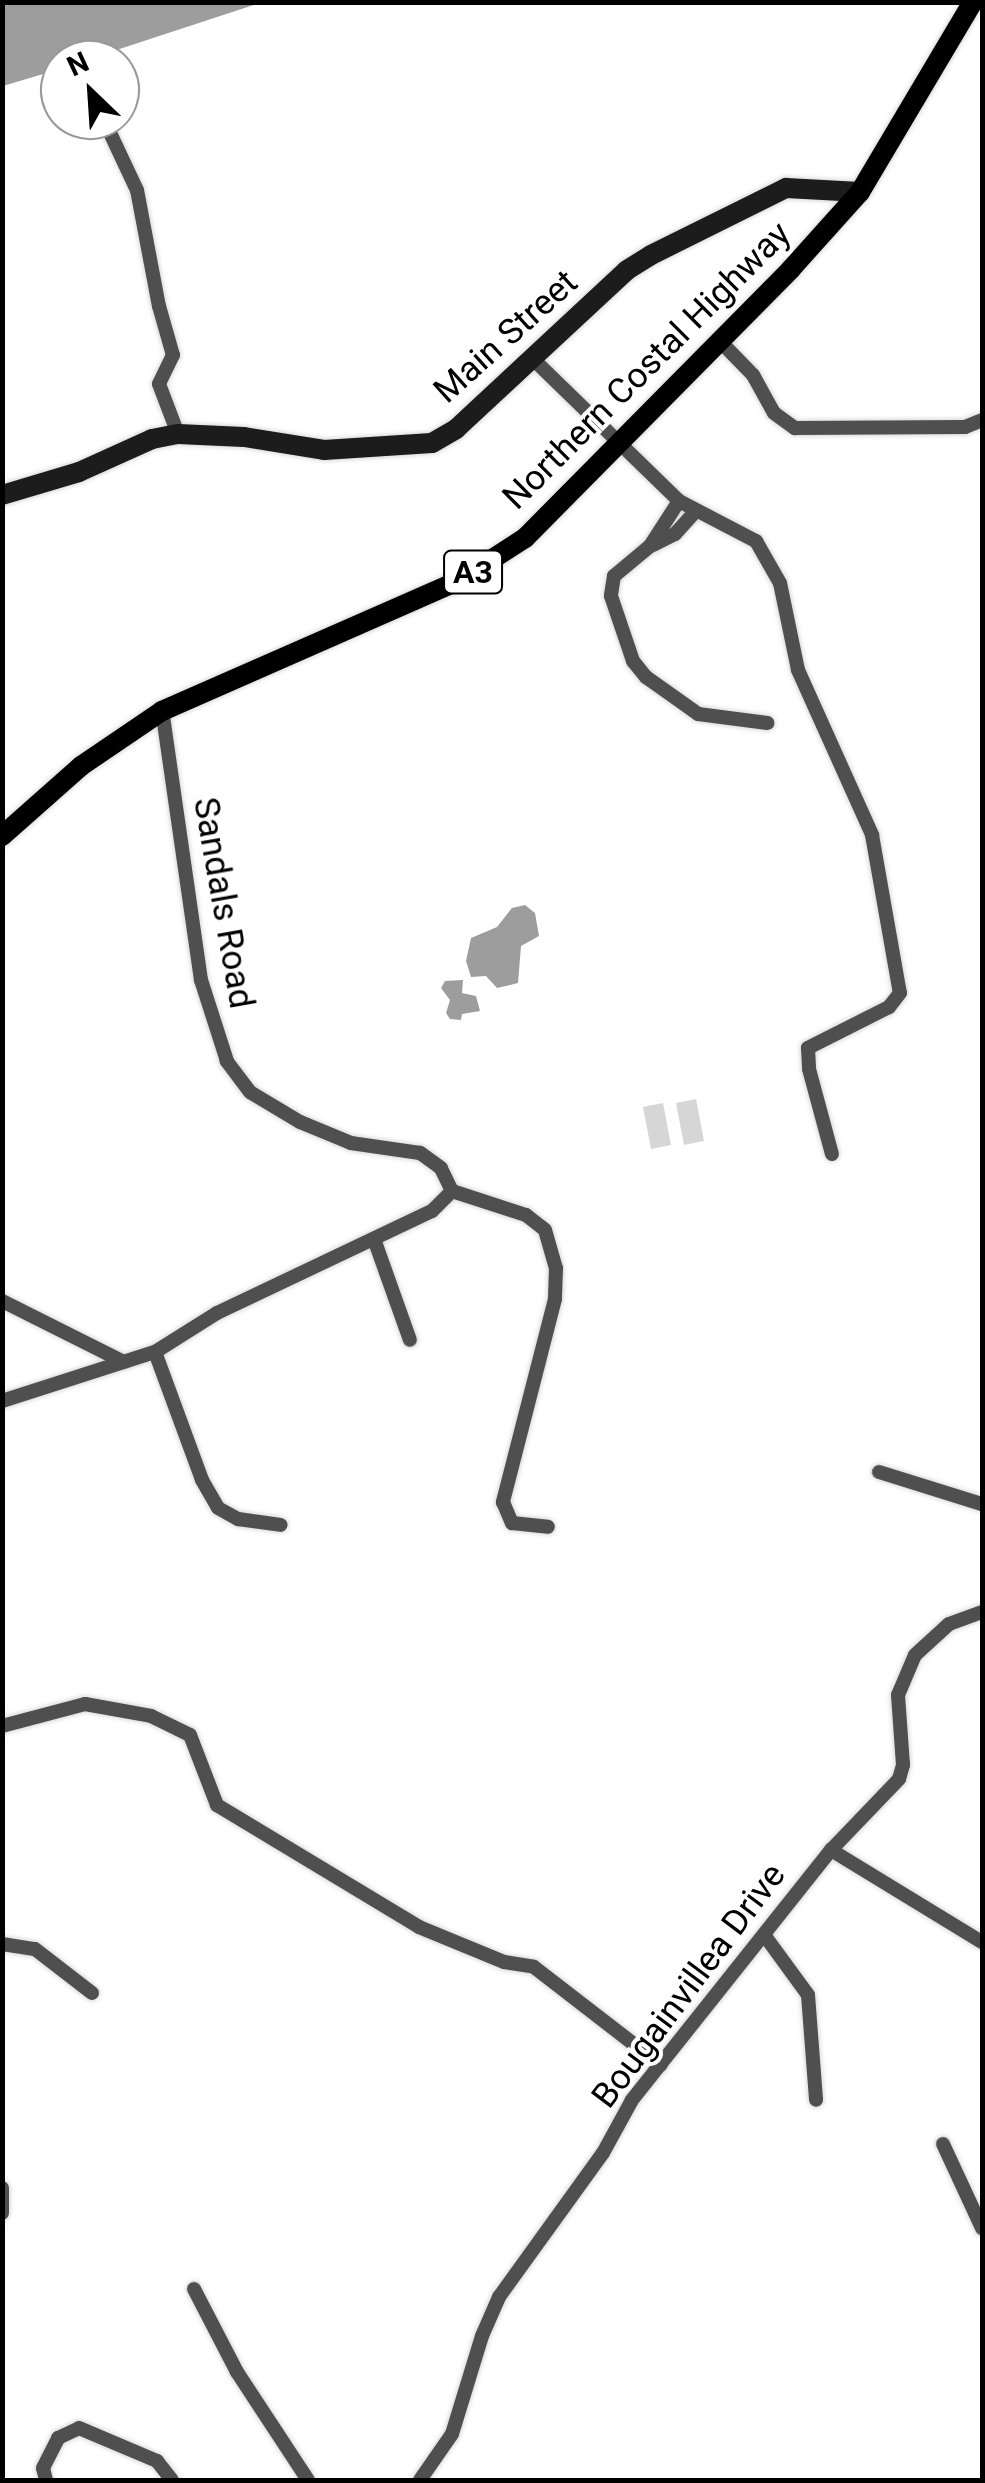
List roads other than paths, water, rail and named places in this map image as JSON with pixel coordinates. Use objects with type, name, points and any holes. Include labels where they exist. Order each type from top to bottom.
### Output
[{"type":"main road","name":"A3","points":[[860,192],[973,2]]},
{"type":"main road","name":"Northern Costal Highway","points":[[2,836],[82,766],[162,711],[460,580],[525,538],[718,339],[791,270],[860,192]]},
{"type":"street","points":[[113,140],[137,190],[158,306],[174,355],[159,384],[178,434]]},
{"type":"street","name":"Main Street","points":[[2,496],[79,472],[152,439],[178,434],[244,437],[324,450],[432,442],[456,429],[627,270],[651,255],[786,188],[860,192]]},
{"type":"street","points":[[718,339],[753,375],[774,412],[794,428],[965,427],[982,420]]},
{"type":"street","points":[[532,358],[679,501],[756,541],[780,583],[798,670],[872,835],[900,993],[889,1006],[808,1048],[808,1069],[832,1154]]},
{"type":"street","points":[[650,546],[679,501]]},
{"type":"street","points":[[694,512],[675,534],[650,546],[614,576],[610,596],[633,661],[646,676],[698,714],[767,723]]},
{"type":"street","name":"Sandals Road","points":[[162,711],[200,980],[227,1061],[250,1092],[300,1122],[351,1143],[420,1153],[440,1168],[452,1190]]},
{"type":"street","points":[[2,1401],[155,1352],[217,1313],[432,1212],[452,1190],[526,1215],[545,1230],[556,1268],[554,1300],[503,1502],[512,1523],[548,1527]]},
{"type":"street","points":[[374,1239],[410,1340]]},
{"type":"street","points":[[2,1301],[124,1362]]},
{"type":"street","points":[[155,1352],[202,1480],[218,1508],[238,1518],[282,1525]]},
{"type":"street","points":[[879,1472],[982,1504]]},
{"type":"street","name":"Bougainvillea Drive","points":[[420,2480],[452,2434],[482,2336],[499,2298],[661,2065],[831,1850],[900,1779],[903,1765],[898,1695],[915,1655],[948,1624],[982,1612]]},
{"type":"street","points":[[2,1726],[85,1704],[151,1716],[190,1735],[217,1805],[419,1927],[504,1962],[534,1967],[661,2065]]},
{"type":"street","points":[[831,1850],[982,1942]]},
{"type":"street","points":[[765,1936],[808,1995],[816,2100]]},
{"type":"street","points":[[2,1944],[34,1949],[92,1993]]},
{"type":"street","points":[[943,2144],[982,2228]]},
{"type":"street","points":[[2,2213],[4,2190]]},
{"type":"street","points":[[194,2288],[237,2372],[308,2480]]},
{"type":"street","points":[[46,2480],[43,2468],[58,2438],[80,2428],[157,2461],[172,2480]]}]
